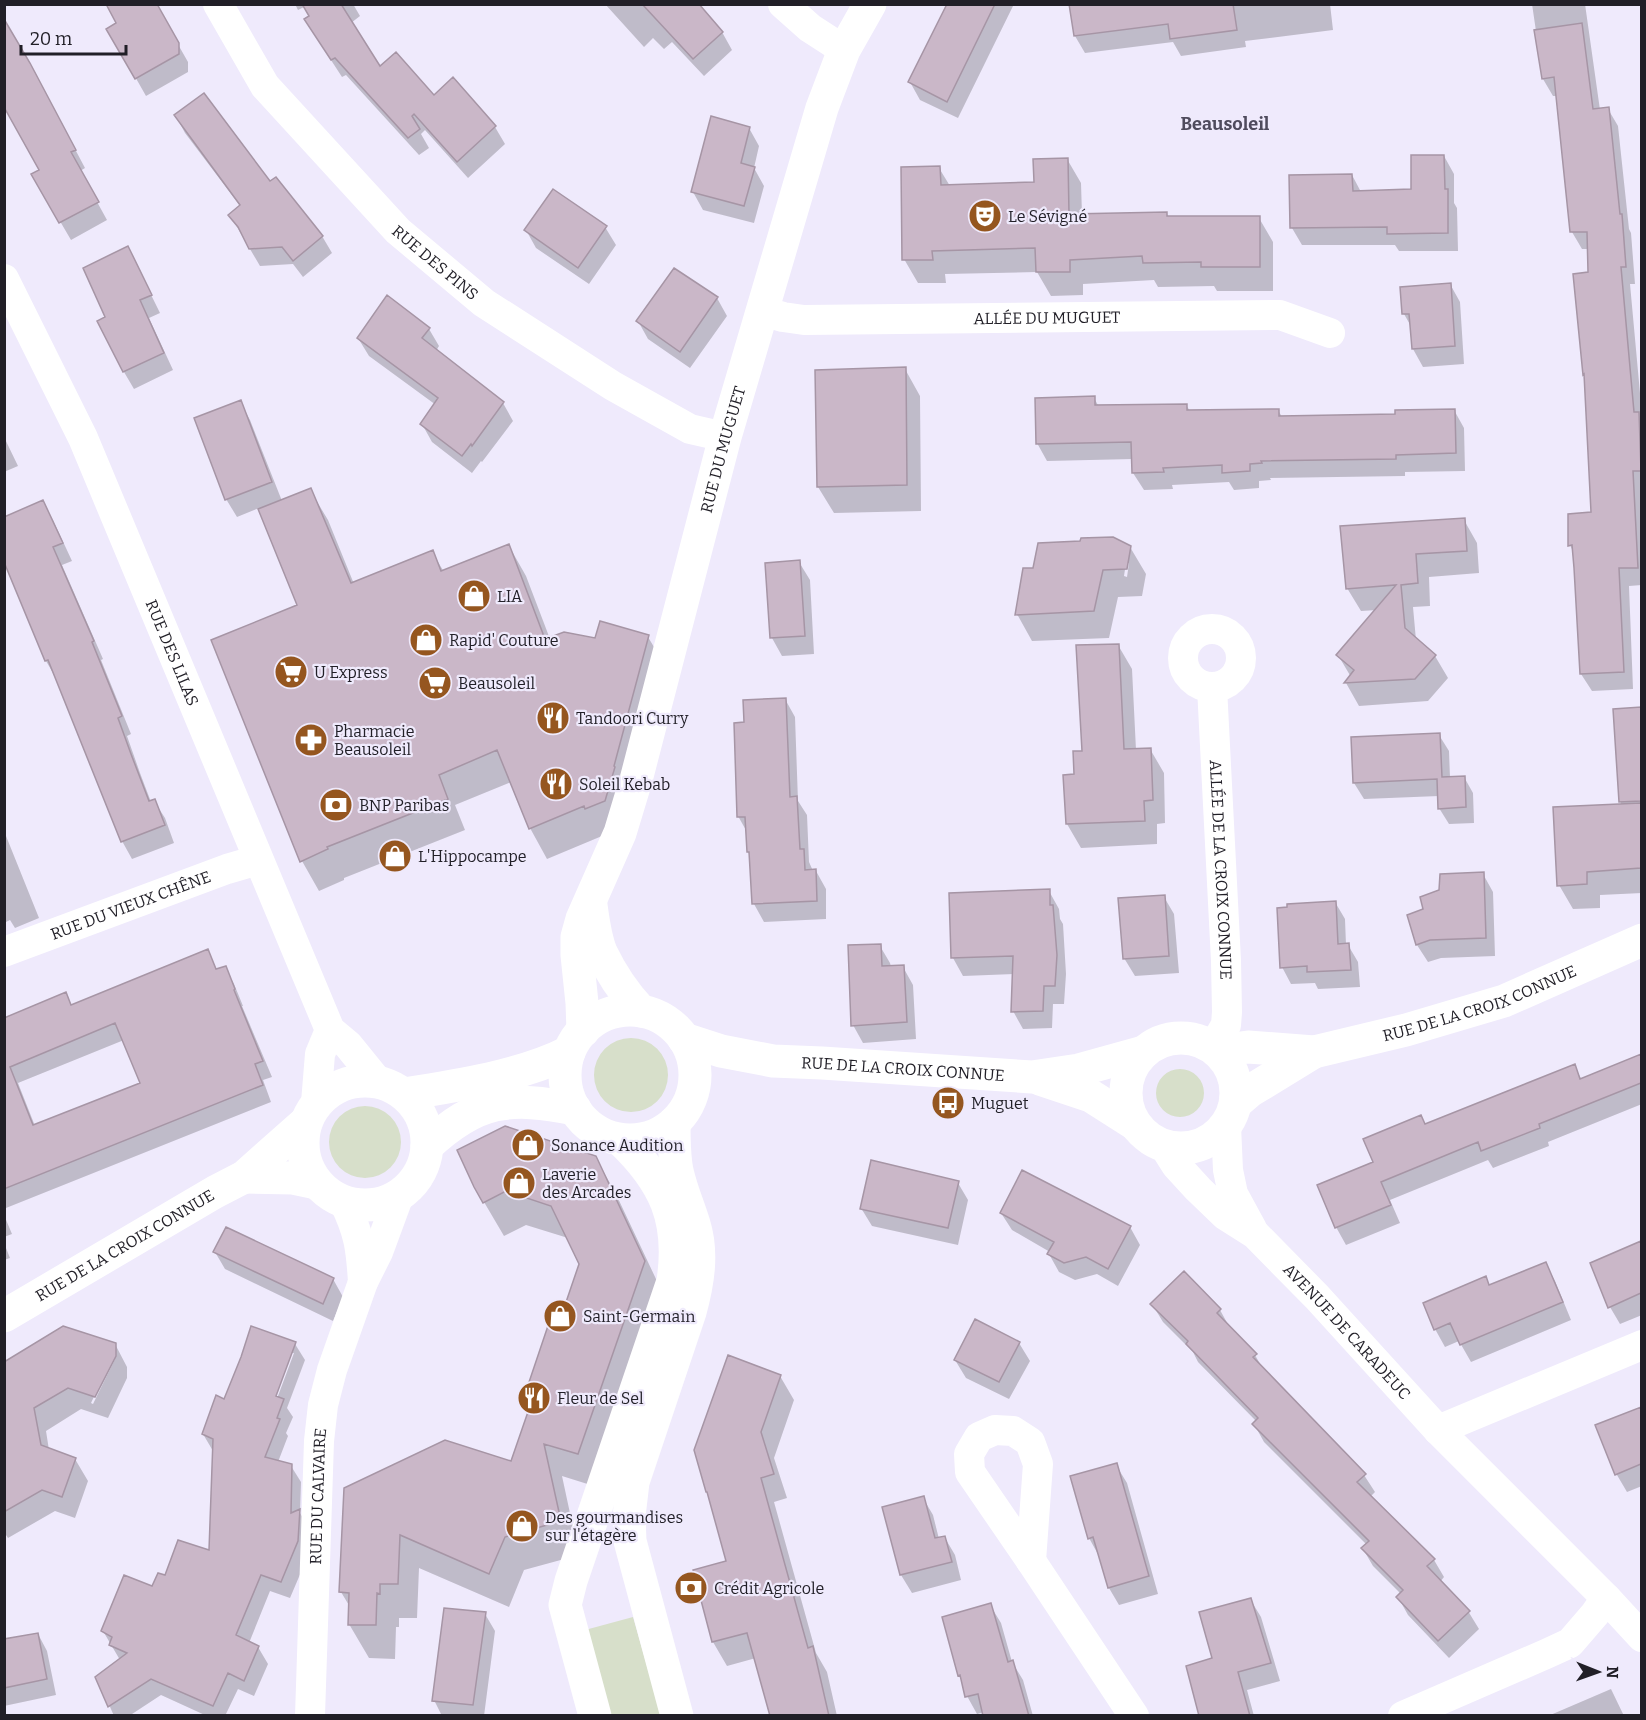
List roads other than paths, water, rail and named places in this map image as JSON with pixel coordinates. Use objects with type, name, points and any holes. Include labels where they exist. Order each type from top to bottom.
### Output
[{"type":"main road","name":"RUE DU MUGUET","points":[[576,1042],[582,1003],[577,937],[582,919],[620,833],[636,780],[725,437],[822,108],[844,50],[870,4]]},
{"type":"main road","points":[[591,900],[601,951],[626,996],[640,1011]]},
{"type":"main road","name":"RUE DE LA CROIX CONNUE","points":[[1217,1051],[1248,1047],[1314,1052],[1406,1030],[1504,1001],[1641,940]]},
{"type":"main road","points":[[625,1010],[640,1011],[665,1020],[684,1039],[694,1066],[695,1081],[684,1110],[674,1123],[650,1137],[621,1140],[595,1130],[583,1121],[568,1096],[565,1082],[566,1066],[576,1042],[595,1021],[609,1013],[625,1010]]},
{"type":"main road","points":[[1177,1037],[1196,1040],[1217,1051],[1229,1065],[1236,1089],[1231,1115],[1218,1135],[1209,1142],[1187,1149],[1164,1146],[1142,1133],[1129,1112],[1126,1086],[1135,1062],[1144,1052],[1154,1044],[1177,1037]]},
{"type":"main road","name":"RUE DE LA CROIX CONNUE","points":[[684,1039],[721,1051],[773,1061],[1032,1077],[1079,1070],[1144,1052]]},
{"type":"main road","name":"RUE DE LA CROIX CONNUE","points":[[4,1316],[244,1177],[329,1092],[344,1084],[361,1080],[391,1088],[517,1071],[547,1063],[576,1042]]},
{"type":"main road","name":"RUE DE LA CROIX CONNUE","points":[[1231,1115],[1250,1091],[1314,1052]]},
{"type":"main road","name":"RUE DE LA CROIX CONNUE","points":[[691,1096],[722,1074],[773,1061]]},
{"type":"main road","name":"RUE DE LA CROIX CONNUE","points":[[1032,1077],[1090,1096],[1135,1124]]},
{"type":"main road","points":[[344,1202],[363,1205],[382,1203],[399,1195],[414,1182],[423,1165],[427,1146],[424,1126],[417,1108],[391,1088]]},
{"type":"main road","points":[[427,1146],[444,1130],[462,1118],[495,1105],[524,1102],[575,1109]]},
{"type":"main road","name":"RUE DE LA CROIX CONNUE","points":[[311,1112],[303,1137],[303,1154],[308,1169],[317,1183],[329,1194],[344,1202]]},
{"type":"main road","points":[[674,1123],[676,1166],[680,1185],[695,1227],[700,1266],[690,1312],[633,1482],[629,1516],[630,1541],[677,1716]]},
{"type":"main road","points":[[595,1716],[565,1605],[571,1581],[673,1281],[676,1258],[675,1234],[661,1190],[641,1159],[621,1140]]},
{"type":"main road","name":"RUE DE LA CROIX CONNUE","points":[[244,1177],[285,1178],[317,1183]]},
{"type":"street","name":"RUE DES PINS","points":[[218,4],[265,86],[398,231],[484,303],[613,386],[690,429],[725,437]]},
{"type":"street","points":[[783,4],[810,28],[844,50]]},
{"type":"street","name":"RUE DES LILAS","points":[[4,279],[83,438],[330,1030],[391,1088]]},
{"type":"street","name":"ALLÉE DU MUGUET","points":[[762,311],[804,320],[1280,315],[1330,333]]},
{"type":"street","name":"ALLÉE DE LA CROIX CONNUE","points":[[1212,687],[1227,1012],[1226,1025],[1217,1051]]},
{"type":"street","name":"RUE DU VIEUX CHÊNE","points":[[4,952],[227,869],[258,860]]},
{"type":"street","points":[[311,1112],[320,1054],[330,1030]]},
{"type":"street","name":"AVENUE DE CARADEUC","points":[[1231,1115],[1228,1170],[1233,1194],[1255,1234]]},
{"type":"street","name":"AVENUE DE CARADEUC","points":[[1164,1146],[1176,1165],[1211,1202],[1225,1215],[1255,1234],[1317,1297],[1438,1430],[1606,1598],[1641,1637]]},
{"type":"street","name":"RUE DU CALVAIRE","points":[[310,1716],[319,1441],[323,1405],[332,1370],[363,1282],[378,1252],[399,1195]]},
{"type":"street","name":"RUE DU CALVAIRE","points":[[344,1202],[354,1223],[361,1250],[363,1282]]},
{"type":"street","points":[[1438,1430],[1641,1345]]},
{"type":"street","points":[[1031,1561],[1134,1716]]},
{"type":"street","points":[[1403,1716],[1570,1643],[1606,1598]]},
{"type":"place","name":"Le Sévigné","points":[[985,216]]},
{"type":"place","name":"LIA","points":[[474,596]]},
{"type":"place","name":"Rapid' Couture","points":[[426,640]]},
{"type":"place","name":"U Express","points":[[291,672]]},
{"type":"place","name":"Beausoleil","points":[[435,683]]},
{"type":"place","name":"Tandoori Curry","points":[[553,718]]},
{"type":"place","name":"Pharmacie Beausoleil","points":[[311,740]]},
{"type":"place","name":"Soleil Kebab","points":[[556,784]]},
{"type":"place","name":"BNP Paribas","points":[[336,805]]},
{"type":"place","name":"L'Hippocampe","points":[[395,856]]},
{"type":"place","name":"Muguet","points":[[948,1103]]},
{"type":"place","name":"Sonance Audition","points":[[528,1145]]},
{"type":"place","name":"Laverie des Arcades","points":[[519,1183]]},
{"type":"place","name":"Saint-Germain","points":[[560,1316]]},
{"type":"place","name":"Fleur de Sel","points":[[534,1398]]},
{"type":"place","name":"Des gourmandises sur l'étagère","points":[[522,1526]]},
{"type":"place","name":"Crédit Agricole","points":[[691,1588]]},
{"type":"district","name":"Beausoleil","points":[[1225,124]]}]
